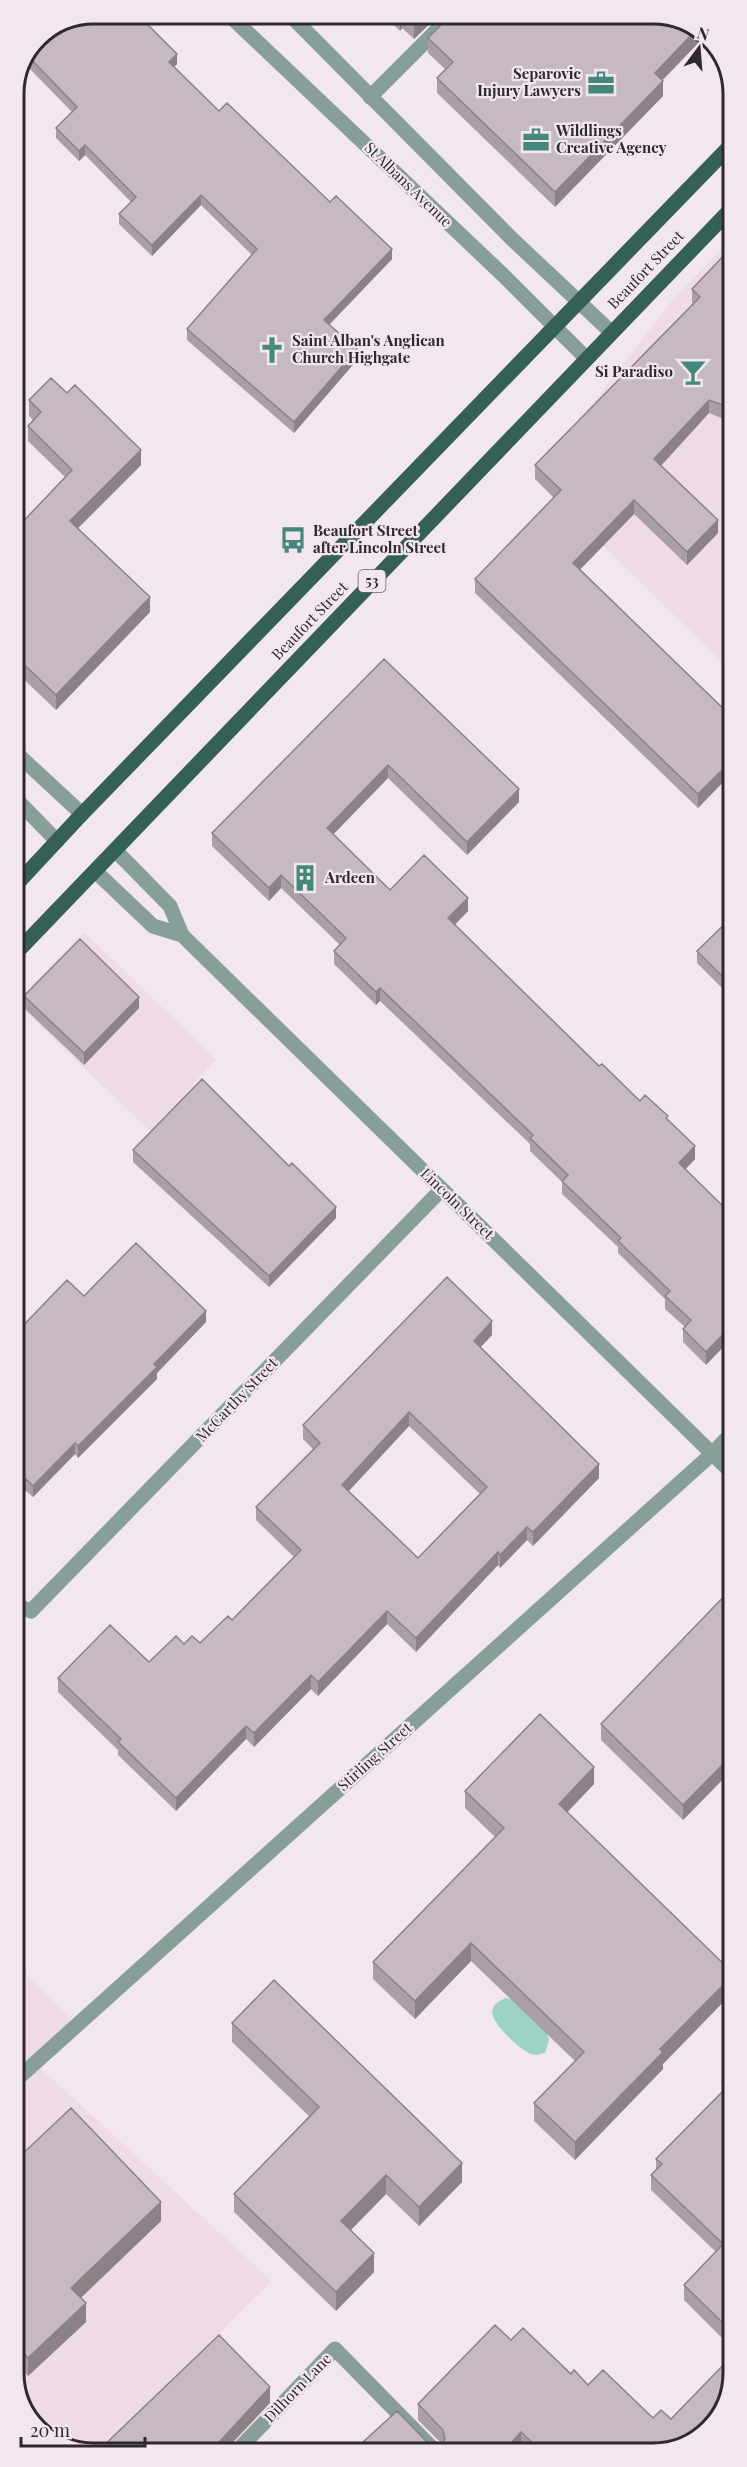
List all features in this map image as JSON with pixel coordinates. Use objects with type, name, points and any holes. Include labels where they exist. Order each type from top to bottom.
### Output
[{"type":"main road","name":"Beaufort Street","points":[[24,877],[82,814],[723,153]]},
{"type":"main road","name":"Beaufort Street","points":[[24,945],[723,217]]},
{"type":"street","name":"St Albans Avenue","points":[[238,24],[586,358]]},
{"type":"street","points":[[299,24],[512,238],[611,332]]},
{"type":"street","points":[[370,97],[443,24]]},
{"type":"street","points":[[24,761],[82,814]]},
{"type":"street","points":[[24,807],[57,842]]},
{"type":"street","name":"Lincoln Street","points":[[115,850],[170,906],[182,935],[723,1464]]},
{"type":"street","name":"Lincoln Street","points":[[95,870],[153,926],[182,935]]},
{"type":"street","name":"McCarthy Street","points":[[24,1608],[31,1611],[442,1189]]},
{"type":"street","name":"Stirling Street","points":[[24,2073],[723,1442]]},
{"type":"street","name":"Dilhorn Lane","points":[[245,2443],[335,2349],[427,2443]]},
{"type":"shaded area","points":[[723,247],[723,663],[535,479],[670,303]]},
{"type":"shaded area","points":[[84,932],[216,1059],[151,1132],[24,1011],[24,993]]},
{"type":"shaded area","points":[[24,1973],[77,2025],[35,2063],[272,2281],[109,2443],[89,2443],[71,2439],[51,2429],[41,2419],[26,2391],[24,2373]]},
{"type":"shaded area","points":[[505,1998],[515,2000],[546,2031],[549,2040],[545,2053],[535,2055],[526,2051],[514,2042],[496,2022],[492,2011],[497,2003]]},
{"type":"building","points":[[147,24],[177,54],[169,62],[219,111],[227,103],[330,202],[336,196],[392,249],[324,320],[357,349],[294,422],[187,329],[257,249],[201,195],[152,245],[119,214],[136,197],[85,145],[79,151],[56,128],[77,107],[33,61],[44,44],[67,29],[80,25]]},
{"type":"building","points":[[442,24],[658,24],[671,26],[691,35],[655,73],[663,81],[555,192],[437,78],[453,62],[428,38]]},
{"type":"building","points":[[723,256],[723,405],[709,400],[654,459],[718,520],[687,552],[634,500],[573,563],[723,708],[723,769],[698,794],[475,579],[561,490],[535,465],[700,297],[692,289]]},
{"type":"building","points":[[51,378],[67,393],[75,385],[141,450],[70,521],[150,597],[56,695],[24,665],[24,520],[72,470],[28,426],[41,412],[29,400]]},
{"type":"building","points":[[384,659],[519,789],[467,842],[388,765],[327,828],[390,890],[424,855],[468,898],[448,918],[599,1066],[602,1064],[640,1101],[645,1095],[695,1146],[679,1163],[723,1206],[723,1334],[706,1352],[683,1329],[691,1320],[665,1296],[670,1291],[618,1241],[621,1238],[562,1181],[568,1175],[530,1138],[533,1135],[380,988],[376,992],[334,951],[346,938],[281,875],[269,888],[212,833]]},
{"type":"building","points":[[723,926],[723,977],[697,951]]},
{"type":"building","points":[[80,939],[139,997],[84,1053],[24,996]]},
{"type":"building","points":[[202,1079],[289,1166],[292,1163],[336,1207],[269,1276],[133,1150]]},
{"type":"building","points":[[136,1243],[206,1311],[154,1364],[157,1367],[78,1446],[75,1443],[33,1486],[26,1479],[24,1481],[24,1325],[67,1280],[84,1296]]},
{"type":"building","points":[[447,1277],[492,1321],[474,1341],[599,1464],[533,1532],[527,1527],[500,1555],[498,1552],[416,1638],[387,1611],[318,1682],[311,1675],[254,1733],[246,1726],[176,1798],[118,1742],[121,1739],[58,1678],[110,1625],[149,1662],[176,1636],[184,1644],[192,1636],[200,1643],[228,1616],[232,1620],[301,1550],[256,1507],[320,1443],[303,1425]],"holes":[[[409,1412],[487,1487],[418,1558],[342,1485]]]},
{"type":"building","points":[[723,1597],[723,1764],[683,1805],[601,1724]]},
{"type":"building","points":[[540,1714],[594,1767],[559,1804],[723,1963],[723,1985],[660,2049],[663,2052],[575,2142],[534,2103],[584,2052],[471,1943],[415,2001],[373,1962],[504,1828],[465,1791]]},
{"type":"building","points":[[274,1980],[462,2163],[419,2207],[386,2175],[341,2221],[374,2253],[336,2292],[234,2194],[319,2107],[232,2023]]},
{"type":"building","points":[[723,2091],[723,2244],[651,2175],[662,2164],[656,2159]]},
{"type":"building","points":[[71,2108],[161,2202],[71,2288],[86,2303],[28,2358],[24,2354],[24,2152]]},
{"type":"building","points":[[723,2244],[723,2323],[684,2285]]},
{"type":"building","points":[[495,2325],[511,2340],[523,2328],[571,2374],[574,2370],[588,2385],[603,2370],[653,2418],[661,2410],[671,2419],[723,2365],[722,2387],[709,2416],[692,2431],[671,2441],[533,2443],[521,2432],[511,2443],[443,2443],[445,2439],[443,2430],[418,2404]]},
{"type":"building","points":[[219,2335],[270,2387],[218,2443],[106,2443]]},
{"type":"building","points":[[397,2411],[428,2443],[362,2443]]},
{"type":"place","name":"Separovic Injury Lawyers","points":[[601,83]]},
{"type":"place","name":"Wildlings Creative Agency","points":[[536,140]]},
{"type":"place","name":"Saint Alban's Anglican Church Highgate","points":[[272,350]]},
{"type":"place","name":"Si Paradiso","points":[[693,372]]},
{"type":"place","name":"Beaufort Street after Lincoln Street","points":[[293,540]]},
{"type":"place","name":"Ardeen","points":[[305,878]]}]
